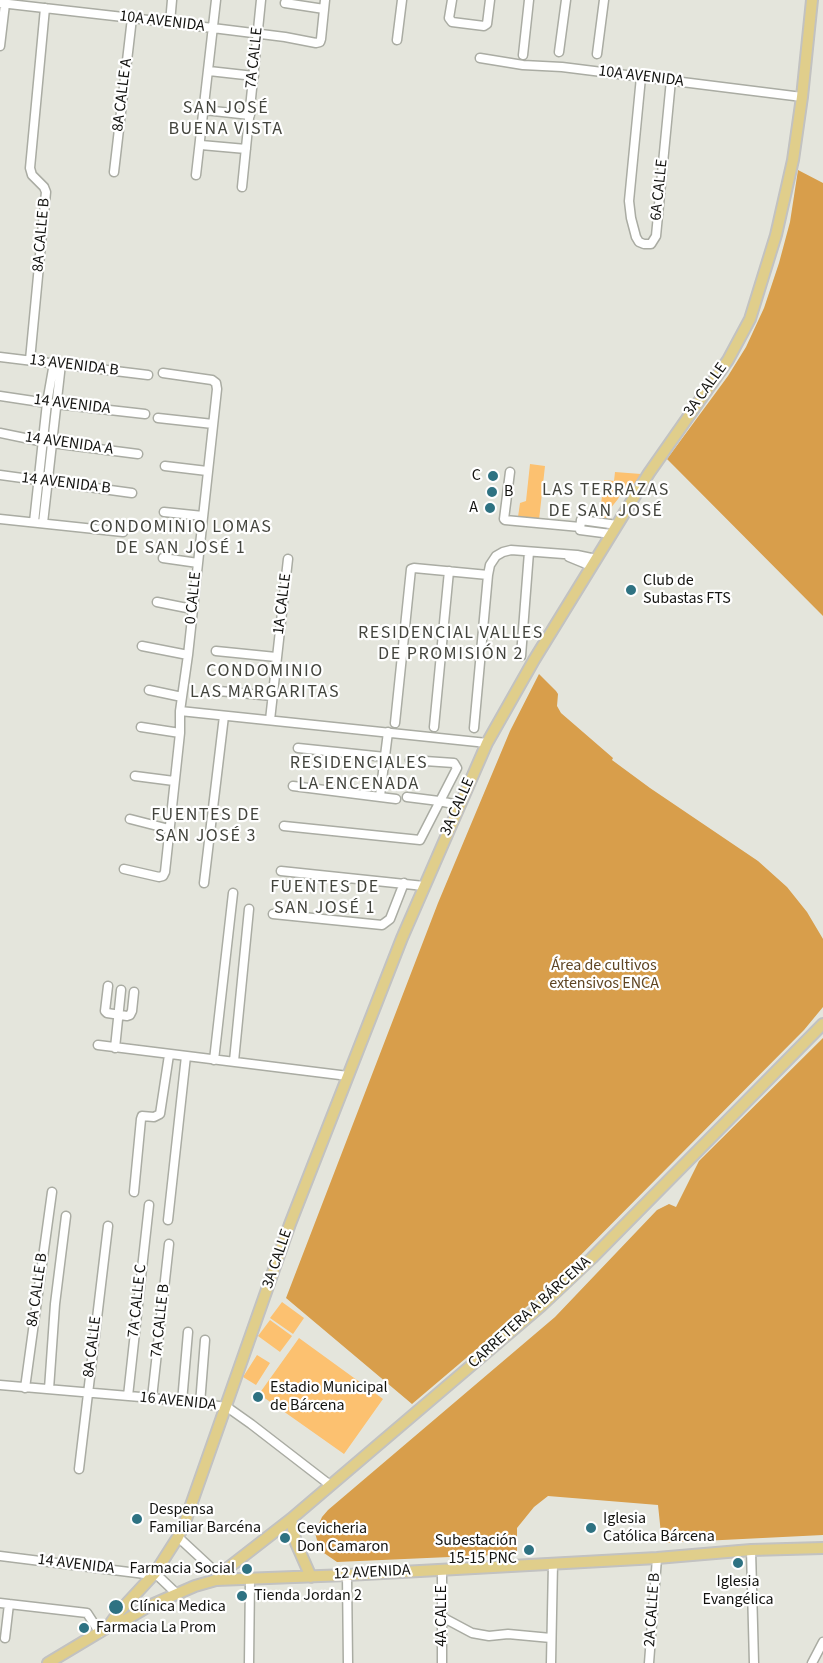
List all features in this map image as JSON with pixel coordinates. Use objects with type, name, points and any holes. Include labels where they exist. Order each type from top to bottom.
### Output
[{"type":"main road","name":"3A CALLE","points":[[104,1630],[153,1575],[178,1537],[227,1407],[285,1238],[348,1076],[402,938],[458,805],[487,744],[534,660],[614,529],[650,471],[728,360],[747,325],[764,276],[793,160],[812,0]]},
{"type":"main road","name":"CARRETERA A BÁRCENA","points":[[217,1578],[541,1306],[592,1258],[823,1024]]},
{"type":"main road","points":[[291,1518],[296,1543],[311,1577]]},
{"type":"main road","name":"12 AVENIDA","points":[[48,1663],[60,1660],[104,1630],[149,1606],[217,1578],[311,1577],[657,1558],[751,1550],[823,1548]]},
{"type":"street","points":[[170,23],[172,0]]},
{"type":"street","points":[[196,175],[216,0]]},
{"type":"street","name":"7A CALLE","points":[[242,187],[261,0]]},
{"type":"street","points":[[397,40],[402,0]]},
{"type":"street","points":[[452,0],[450,18],[452,22],[484,26],[487,24],[490,0]]},
{"type":"street","points":[[523,55],[529,0]]},
{"type":"street","points":[[559,52],[566,0]]},
{"type":"street","points":[[597,54],[604,0]]},
{"type":"street","points":[[0,46],[2,3]]},
{"type":"street","name":"10A AVENIDA","points":[[2,3],[24,3],[45,8],[316,43],[321,39],[324,5]]},
{"type":"street","points":[[285,3],[324,5]]},
{"type":"street","name":"8A CALLE B","points":[[30,360],[46,192],[32,176],[30,168],[45,8]]},
{"type":"street","name":"8A CALLE A","points":[[114,172],[132,18]]},
{"type":"street","name":"10A AVENIDA","points":[[480,58],[802,97]]},
{"type":"street","points":[[208,71],[254,76]]},
{"type":"street","name":"6A CALLE","points":[[641,77],[629,201],[636,237],[644,244],[651,244],[656,236],[671,80]]},
{"type":"street","points":[[204,110],[250,115]]},
{"type":"street","points":[[201,145],[246,149]]},
{"type":"street","name":"13 AVENIDA B","points":[[0,357],[148,375]]},
{"type":"street","points":[[38,523],[57,363]]},
{"type":"street","name":"0 CALLE","points":[[124,869],[159,877],[165,872],[180,733],[180,711],[217,390],[216,383],[212,380],[163,373]]},
{"type":"street","name":"14 AVENIDA","points":[[0,396],[145,414]]},
{"type":"street","points":[[158,418],[213,424]]},
{"type":"street","name":"14 AVENIDA A","points":[[0,434],[138,454]]},
{"type":"street","points":[[165,466],[207,471]]},
{"type":"street","points":[[510,472],[504,519],[614,529]]},
{"type":"street","name":"14 AVENIDA B","points":[[0,475],[132,493]]},
{"type":"street","points":[[164,512],[203,516]]},
{"type":"street","points":[[0,519],[123,532]]},
{"type":"street","points":[[474,728],[488,575],[490,565],[496,556],[511,550],[563,554],[594,563]]},
{"type":"street","points":[[520,656],[529,552]]},
{"type":"street","points":[[163,558],[198,563]]},
{"type":"street","name":"1A CALLE","points":[[270,720],[288,559]]},
{"type":"street","points":[[395,723],[411,569],[488,575]]},
{"type":"street","points":[[434,727],[449,571]]},
{"type":"street","points":[[157,602],[192,609]]},
{"type":"street","points":[[142,646],[188,656]]},
{"type":"street","points":[[216,651],[276,657]]},
{"type":"street","points":[[149,690],[182,697]]},
{"type":"street","points":[[219,691],[272,696]]},
{"type":"street","points":[[180,711],[487,744]]},
{"type":"street","points":[[204,883],[224,716]]},
{"type":"street","points":[[141,727],[180,733]]},
{"type":"street","points":[[380,796],[388,732]]},
{"type":"street","points":[[298,748],[385,757]]},
{"type":"street","points":[[284,826],[420,840],[457,768],[454,763],[410,760]]},
{"type":"street","points":[[135,776],[174,781]]},
{"type":"street","points":[[293,786],[396,798]]},
{"type":"street","points":[[407,797],[458,805]]},
{"type":"street","points":[[130,819],[169,830]]},
{"type":"street","points":[[281,871],[424,886]]},
{"type":"street","points":[[273,914],[382,925],[390,919],[404,884]]},
{"type":"street","points":[[214,1060],[232,893]]},
{"type":"street","points":[[234,1061],[249,909]]},
{"type":"street","points":[[108,986],[105,1011],[119,1015],[130,1015],[134,992]]},
{"type":"street","points":[[115,1048],[121,990]]},
{"type":"street","points":[[98,1045],[348,1076]]},
{"type":"street","points":[[134,1192],[141,1119],[142,1116],[154,1117],[159,1114],[169,1055]]},
{"type":"street","points":[[168,1220],[186,1056]]},
{"type":"street","name":"8A CALLE B","points":[[25,1388],[52,1192]]},
{"type":"street","name":"7A CALLE C","points":[[128,1396],[149,1205]]},
{"type":"street","points":[[49,1389],[55,1304],[66,1216]]},
{"type":"street","name":"8A CALLE","points":[[79,1469],[108,1226]]},
{"type":"street","name":"7A CALLE B","points":[[152,1398],[169,1244]]},
{"type":"street","points":[[182,1402],[188,1332]]},
{"type":"street","points":[[200,1404],[205,1340]]},
{"type":"street","name":"16 AVENIDA","points":[[0,1385],[227,1407],[330,1485]]},
{"type":"street","points":[[178,1537],[217,1578]]},
{"type":"street","points":[[751,1550],[754,1663]]},
{"type":"street","name":"14 AVENIDA","points":[[0,1556],[153,1575]]},
{"type":"street","name":"2A CALLE B","points":[[649,1663],[657,1558]]},
{"type":"street","points":[[551,1663],[553,1563]]},
{"type":"street","name":"4A CALLE","points":[[442,1569],[442,1663]]},
{"type":"street","points":[[153,1575],[177,1594]]},
{"type":"street","points":[[347,1575],[348,1663]]},
{"type":"street","points":[[249,1663],[250,1579]]},
{"type":"street","points":[[5,1638],[4,1603],[87,1613],[104,1630]]},
{"type":"street","points":[[442,1617],[472,1634],[489,1636],[508,1634],[551,1638]]},
{"type":"street","points":[[812,1663],[823,1642]]},
{"type":"shaded area","points":[[530,464],[545,466],[539,520],[518,517],[520,503],[526,501]]},
{"type":"shaded area","points":[[615,472],[641,474],[630,489],[623,488],[618,499],[606,514],[611,517],[608,520],[585,518],[585,516],[595,517],[596,512],[600,512],[604,480],[614,481]]},
{"type":"shaded area","points":[[282,1302],[304,1318],[293,1334],[270,1318]]},
{"type":"shaded area","points":[[270,1320],[292,1336],[280,1352],[258,1336]]},
{"type":"shaded area","points":[[299,1338],[383,1399],[344,1454],[259,1394]]},
{"type":"shaded area","points":[[257,1355],[270,1363],[256,1385],[243,1377]]},
{"type":"green space","points":[[798,170],[823,183],[823,616],[667,459],[728,376],[746,347],[764,308],[790,222]]},
{"type":"green space","name":"Área de cultivos extensivos ENCA","points":[[539,674],[558,694],[557,706],[561,713],[613,758],[612,760],[758,861],[787,887],[807,912],[823,939],[823,1007],[804,1030],[545,1291],[412,1404],[286,1298],[438,903],[510,731]]},
{"type":"green space","points":[[823,1038],[823,1535],[662,1543],[658,1505],[548,1496],[534,1507],[517,1528],[517,1554],[337,1562],[324,1553],[319,1547],[315,1533],[328,1510],[555,1317],[657,1210],[669,1204],[676,1207],[699,1161]]},
{"type":"place","name":"C","points":[[493,476]]},
{"type":"place","name":"B","points":[[492,492]]},
{"type":"place","name":"A","points":[[490,508]]},
{"type":"place","name":"Club de Subastas FTS","points":[[631,590]]},
{"type":"place","name":"Estadio Municipal de Bárcena","points":[[258,1397]]},
{"type":"place","name":"Despensa Familiar Barcéna","points":[[137,1519]]},
{"type":"place","name":"Iglesia Católica Bárcena","points":[[591,1528]]},
{"type":"place","name":"Cevicheria Don Camaron","points":[[285,1538]]},
{"type":"place","name":"Subestación 15-15 PNC","points":[[529,1550]]},
{"type":"place","name":"Iglesia Evangélica","points":[[738,1563]]},
{"type":"place","name":"Farmacia Social","points":[[247,1569]]},
{"type":"place","name":"Tienda Jordan 2","points":[[242,1596]]},
{"type":"place","name":"Clínica Medica","points":[[116,1607]]},
{"type":"place","name":"Farmacia La Prom","points":[[84,1628]]},
{"type":"district","name":"SAN JOSÉ BUENA VISTA","points":[[226,119]]},
{"type":"district","name":"LAS TERRAZAS DE SAN JOSÉ","points":[[606,501]]},
{"type":"district","name":"CONDOMINIO LOMAS DE SAN JOSÉ 1","points":[[181,538]]},
{"type":"district","name":"RESIDENCIAL VALLES DE PROMISIÓN 2","points":[[451,644]]},
{"type":"district","name":"CONDOMINIO LAS MARGARITAS","points":[[265,682]]},
{"type":"district","name":"RESIDENCIALES LA ENCENADA","points":[[359,774]]},
{"type":"district","name":"FUENTES DE SAN JOSÉ 3","points":[[206,826]]},
{"type":"district","name":"FUENTES DE SAN JOSÉ 1","points":[[325,898]]}]
